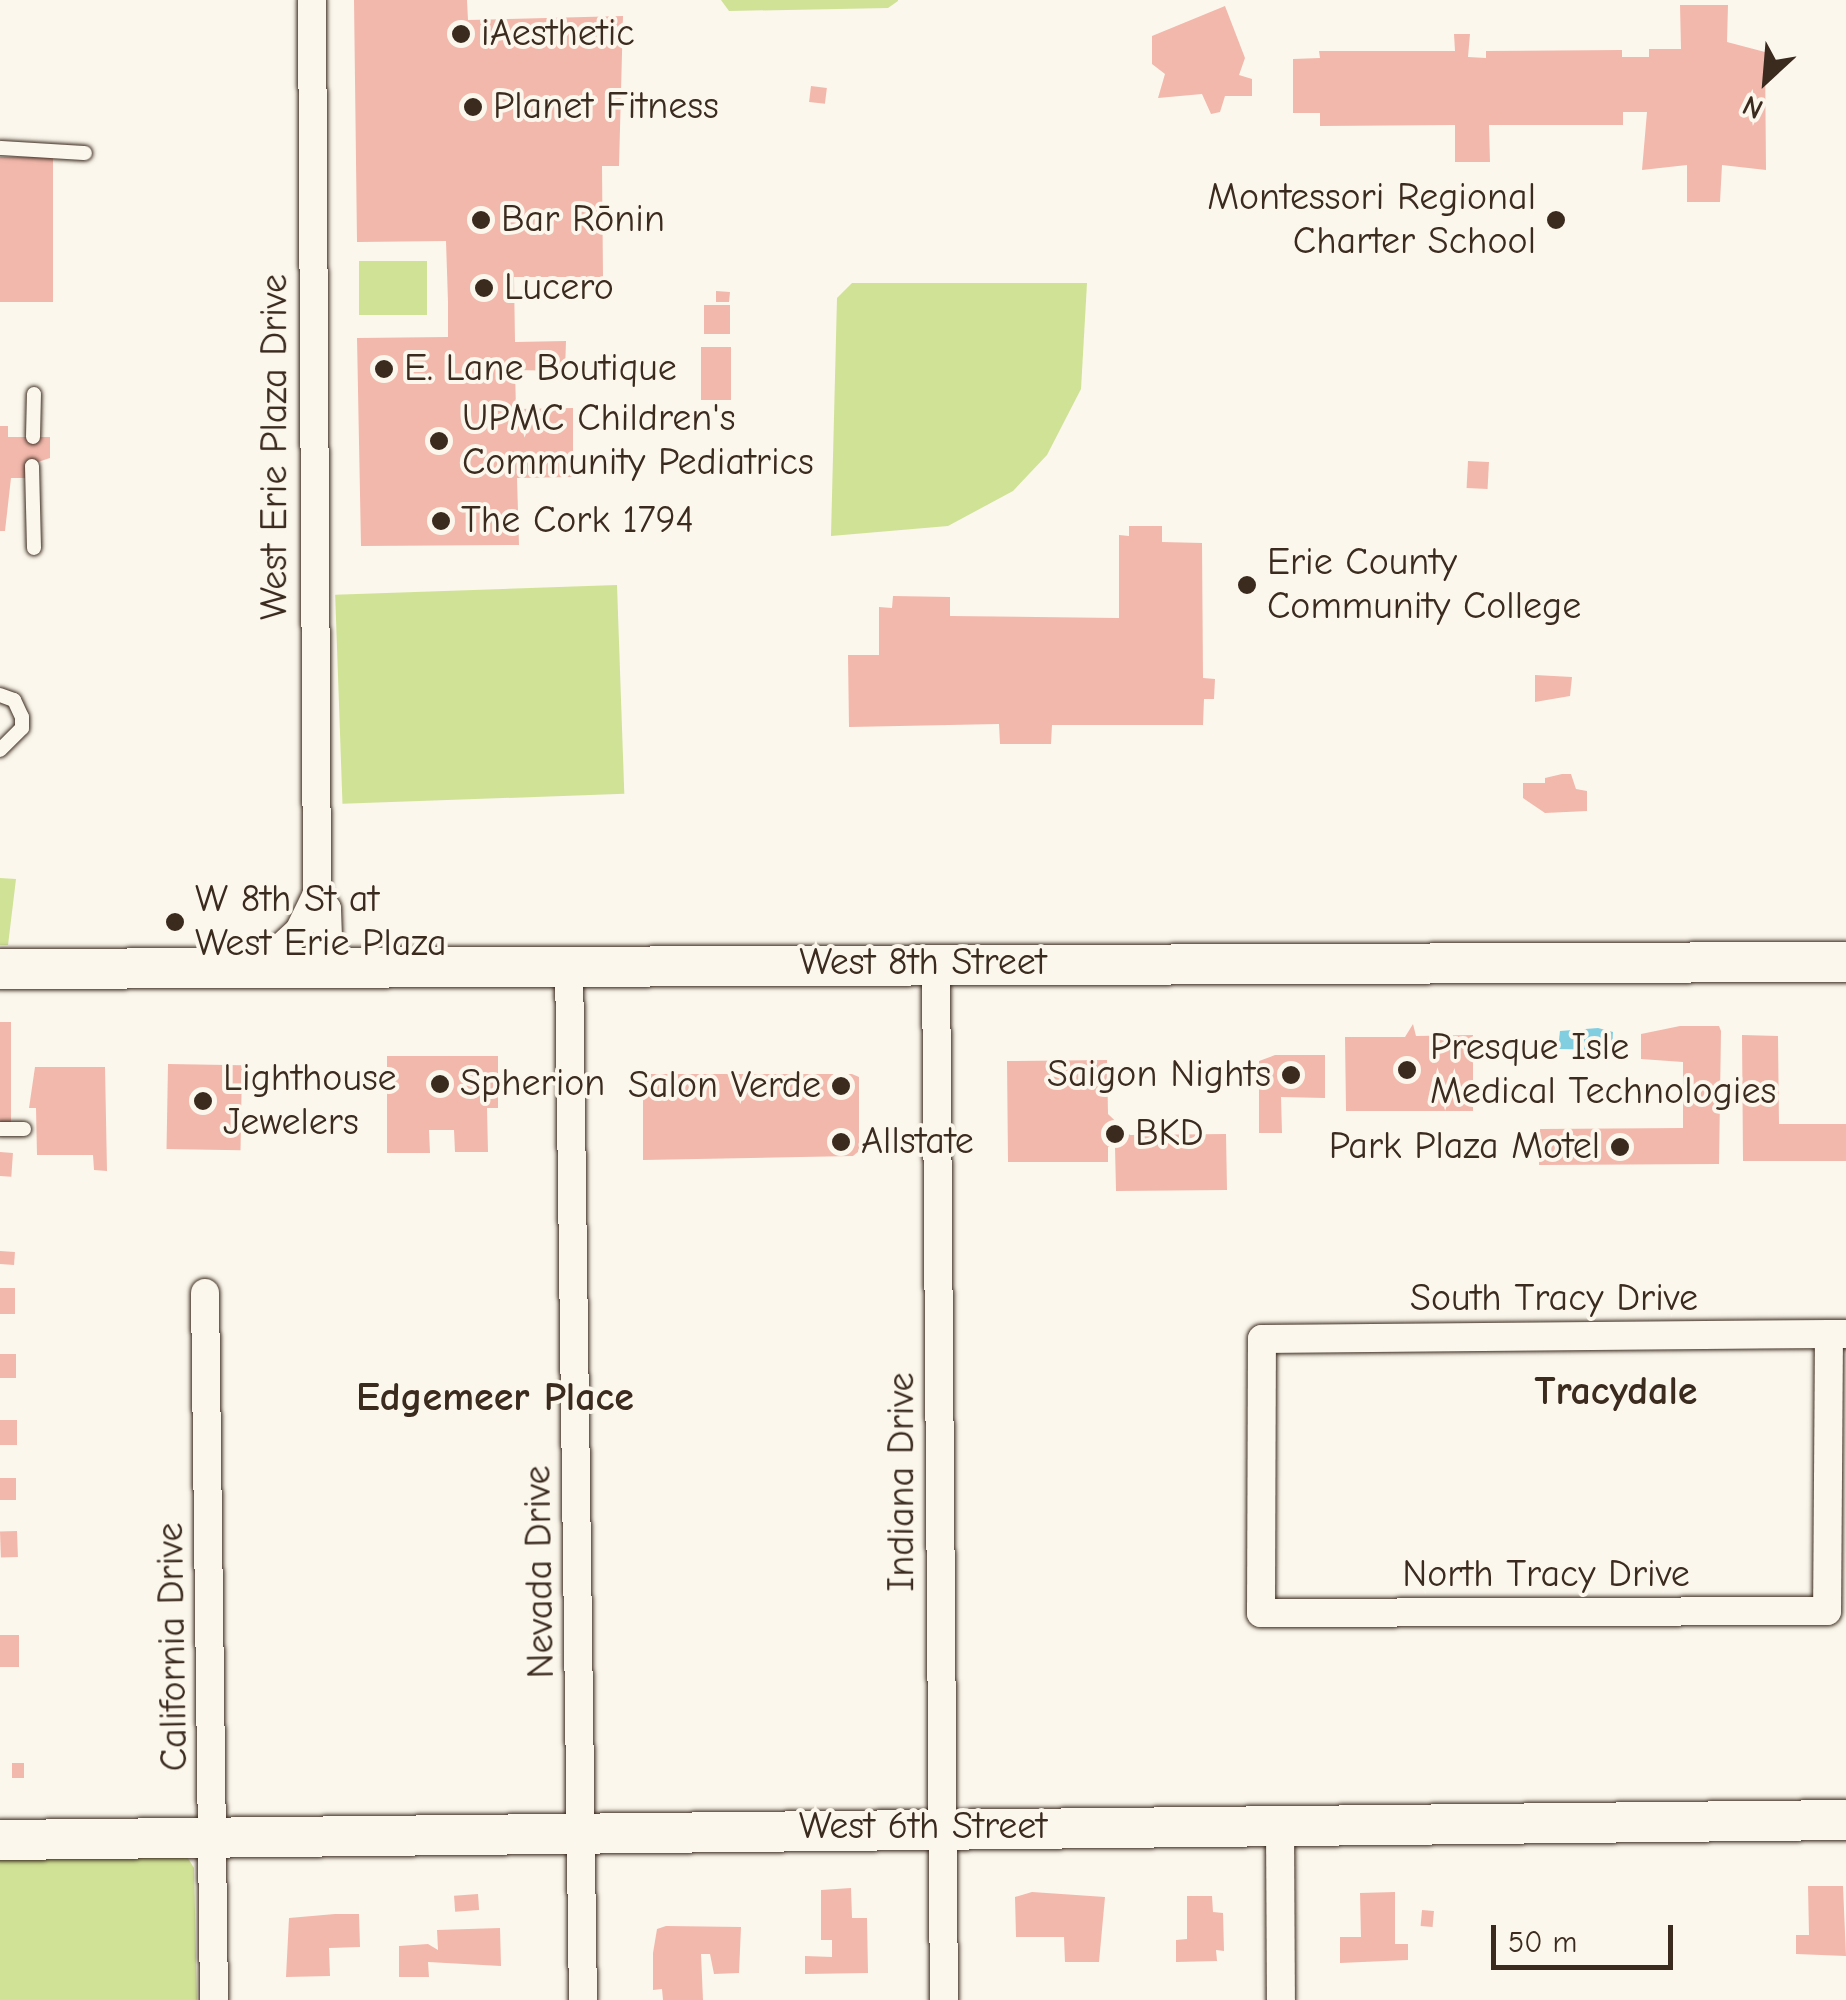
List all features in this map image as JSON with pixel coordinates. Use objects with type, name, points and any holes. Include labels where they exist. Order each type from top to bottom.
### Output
[{"type":"street","name":"West Erie Plaza Drive","points":[[312,0],[317,894],[327,909],[329,965]]},
{"type":"street","points":[[262,966],[299,930],[317,894]]},
{"type":"street","name":"West 8th Street","points":[[0,969],[1846,962]]},
{"type":"street","name":"Indiana Drive","points":[[936,963],[944,2000]]},
{"type":"street","name":"Nevada Drive","points":[[570,964],[583,2000]]},
{"type":"street","name":"California Drive","points":[[205,1292],[214,2000]]},
{"type":"street","name":"South Tracy Drive","points":[[1262,1339],[1838,1334]]},
{"type":"street","name":"North Tracy Drive","points":[[1262,1339],[1261,1613],[1827,1611],[1838,1334]]},
{"type":"street","name":"West 6th Street","points":[[0,1840],[942,1825],[1846,1820]]},
{"type":"street","points":[[1280,1824],[1281,2000]]},
{"type":"lane","points":[[0,148],[85,153]]},
{"type":"lane","points":[[32,437],[34,394]]},
{"type":"lane","points":[[32,466],[34,548]]},
{"type":"lane","points":[[0,695],[14,700],[22,717],[22,728],[0,750]]},
{"type":"lane","points":[[0,1129],[24,1129]]},
{"type":"green space","points":[[721,0],[898,1],[888,8],[729,11]]},
{"type":"green space","points":[[359,261],[427,261],[427,315],[359,315]]},
{"type":"green space","points":[[852,283],[1087,283],[1081,389],[1047,455],[1013,491],[948,526],[831,536],[837,298]]},
{"type":"green space","points":[[617,585],[624,794],[342,804],[335,595]]},
{"type":"green space","points":[[0,878],[16,879],[8,945],[0,945]]},
{"type":"green space","points":[[0,1852],[186,1855],[194,1868],[197,2000],[0,2000]]},
{"type":"water","points":[[1598,1028],[1613,1032],[1612,1050],[1558,1049],[1560,1031]]},
{"type":"building","points":[[354,0],[467,0],[468,20],[623,16],[619,166],[602,166],[603,277],[514,277],[515,342],[566,341],[565,371],[515,370],[516,409],[573,408],[573,477],[517,478],[519,545],[361,546],[357,338],[448,337],[448,302],[446,241],[357,242]]},
{"type":"building","points":[[1680,5],[1728,5],[1727,42],[1765,52],[1766,170],[1722,165],[1720,202],[1687,202],[1687,165],[1642,170],[1647,112],[1623,112],[1623,125],[1489,125],[1490,162],[1455,162],[1455,125],[1320,126],[1320,113],[1293,113],[1293,59],[1320,58],[1319,51],[1455,51],[1454,34],[1470,34],[1468,57],[1486,58],[1486,51],[1622,50],[1622,57],[1649,57],[1649,49],[1681,49]]},
{"type":"building","points":[[1225,6],[1245,58],[1239,75],[1252,79],[1252,96],[1225,96],[1220,112],[1211,114],[1202,94],[1158,98],[1165,74],[1152,64],[1152,36]]},
{"type":"building","points":[[811,86],[827,88],[825,104],[809,102]]},
{"type":"building","points":[[0,157],[53,157],[53,302],[0,302]]},
{"type":"building","points":[[716,291],[730,292],[729,302],[716,302]]},
{"type":"building","points":[[704,305],[730,305],[730,334],[704,334]]},
{"type":"building","points":[[701,347],[731,347],[731,400],[701,400]]},
{"type":"building","points":[[0,426],[8,426],[8,437],[50,437],[50,458],[26,466],[27,478],[11,478],[5,531],[0,531]]},
{"type":"building","points":[[1468,461],[1489,462],[1488,489],[1467,488]]},
{"type":"building","points":[[1129,526],[1162,526],[1162,542],[1202,543],[1203,678],[1215,679],[1214,699],[1204,699],[1203,725],[1052,725],[1051,744],[1000,744],[999,724],[849,727],[848,655],[879,655],[879,607],[892,608],[893,596],[950,597],[950,616],[1119,618],[1119,535],[1129,536]]},
{"type":"building","points":[[1535,675],[1572,677],[1570,696],[1535,702]]},
{"type":"building","points":[[1571,774],[1576,789],[1587,791],[1587,811],[1545,813],[1523,798],[1523,783],[1545,783],[1545,778]]},
{"type":"building","points":[[0,1022],[11,1022],[11,1123],[0,1123]]},
{"type":"building","points":[[1413,1024],[1416,1036],[1473,1035],[1473,1111],[1346,1111],[1345,1037],[1405,1037]]},
{"type":"building","points":[[1680,1026],[1719,1026],[1721,1031],[1719,1164],[1539,1165],[1540,1129],[1683,1128],[1683,1062],[1641,1059],[1641,1034]]},
{"type":"building","points":[[1742,1035],[1778,1036],[1779,1124],[1846,1124],[1846,1161],[1743,1161]]},
{"type":"building","points":[[1275,1055],[1325,1055],[1325,1098],[1281,1097],[1282,1133],[1259,1133],[1259,1061]]},
{"type":"building","points":[[387,1056],[498,1056],[498,1108],[487,1108],[488,1152],[455,1152],[454,1130],[429,1130],[430,1153],[387,1153]]},
{"type":"building","points":[[1107,1060],[1108,1114],[1130,1135],[1226,1134],[1227,1190],[1116,1191],[1115,1147],[1108,1147],[1108,1162],[1008,1162],[1007,1061]]},
{"type":"building","points":[[168,1064],[242,1065],[241,1150],[167,1149]]},
{"type":"building","points":[[35,1067],[105,1067],[107,1171],[94,1170],[93,1155],[37,1155],[36,1108],[29,1108]]},
{"type":"building","points":[[643,1074],[852,1074],[859,1077],[859,1151],[853,1156],[643,1160]]},
{"type":"building","points":[[0,1152],[13,1153],[11,1177],[0,1176]]},
{"type":"building","points":[[0,1251],[15,1252],[14,1265],[0,1264]]},
{"type":"building","points":[[0,1288],[15,1288],[15,1314],[0,1314]]},
{"type":"building","points":[[0,1354],[16,1354],[16,1378],[0,1378]]},
{"type":"building","points":[[0,1420],[17,1420],[17,1445],[0,1445]]},
{"type":"building","points":[[0,1478],[16,1478],[16,1500],[0,1500]]},
{"type":"building","points":[[17,1531],[18,1557],[1,1558],[0,1532]]},
{"type":"building","points":[[0,1635],[19,1635],[19,1667],[0,1667]]},
{"type":"building","points":[[12,1763],[24,1763],[24,1778],[12,1778]]},
{"type":"building","points":[[1808,1886],[1843,1886],[1846,1956],[1796,1954],[1796,1935],[1809,1935]]},
{"type":"building","points":[[851,1888],[852,1918],[867,1918],[868,1973],[805,1974],[805,1956],[832,1957],[832,1940],[821,1940],[821,1890]]},
{"type":"building","points":[[1032,1892],[1105,1897],[1099,1962],[1065,1962],[1064,1937],[1016,1937],[1015,1897]]},
{"type":"building","points":[[1395,1892],[1395,1944],[1408,1944],[1408,1960],[1340,1963],[1340,1937],[1361,1937],[1360,1893]]},
{"type":"building","points":[[478,1894],[479,1910],[455,1912],[454,1896]]},
{"type":"building","points":[[1187,1896],[1212,1896],[1213,1912],[1223,1913],[1224,1951],[1216,1950],[1217,1961],[1176,1962],[1176,1940],[1187,1939]]},
{"type":"building","points":[[1422,1910],[1434,1911],[1433,1927],[1421,1926]]},
{"type":"building","points":[[359,1914],[360,1947],[329,1948],[330,1976],[286,1977],[289,1918]]},
{"type":"building","points":[[741,1927],[739,1973],[714,1974],[710,1954],[701,1954],[703,2000],[663,2000],[662,1989],[653,1990],[653,1953],[657,1929]]},
{"type":"building","points":[[500,1928],[501,1966],[428,1962],[429,1977],[399,1977],[399,1946],[428,1944],[438,1950],[437,1930]]},
{"type":"place","name":"iAesthetic","points":[[461,34]]},
{"type":"place","name":"Planet Fitness","points":[[473,107]]},
{"type":"place","name":"Bar Rōnin","points":[[481,220]]},
{"type":"place","name":"Montessori Regional Charter School","points":[[1556,220]]},
{"type":"place","name":"Lucero","points":[[484,288]]},
{"type":"place","name":"E. Lane Boutique","points":[[384,369]]},
{"type":"place","name":"UPMC Children's Community Pediatrics","points":[[439,441]]},
{"type":"place","name":"The Cork 1794","points":[[441,521]]},
{"type":"place","name":"Erie County Community College","points":[[1247,585]]},
{"type":"place","name":"W 8th St at West Erie Plaza","points":[[175,922]]},
{"type":"place","name":"Presque Isle Medical Technologies","points":[[1407,1070]]},
{"type":"place","name":"Saigon Nights","points":[[1291,1075]]},
{"type":"place","name":"Spherion","points":[[440,1084]]},
{"type":"place","name":"Salon Verde","points":[[841,1086]]},
{"type":"place","name":"Lighthouse Jewelers","points":[[203,1101]]},
{"type":"place","name":"BKD","points":[[1115,1134]]},
{"type":"place","name":"Allstate","points":[[841,1142]]},
{"type":"place","name":"Park Plaza Motel","points":[[1620,1147]]},
{"type":"district","name":"Tracydale","points":[[1616,1391]]},
{"type":"district","name":"Edgemeer Place","points":[[495,1397]]}]
